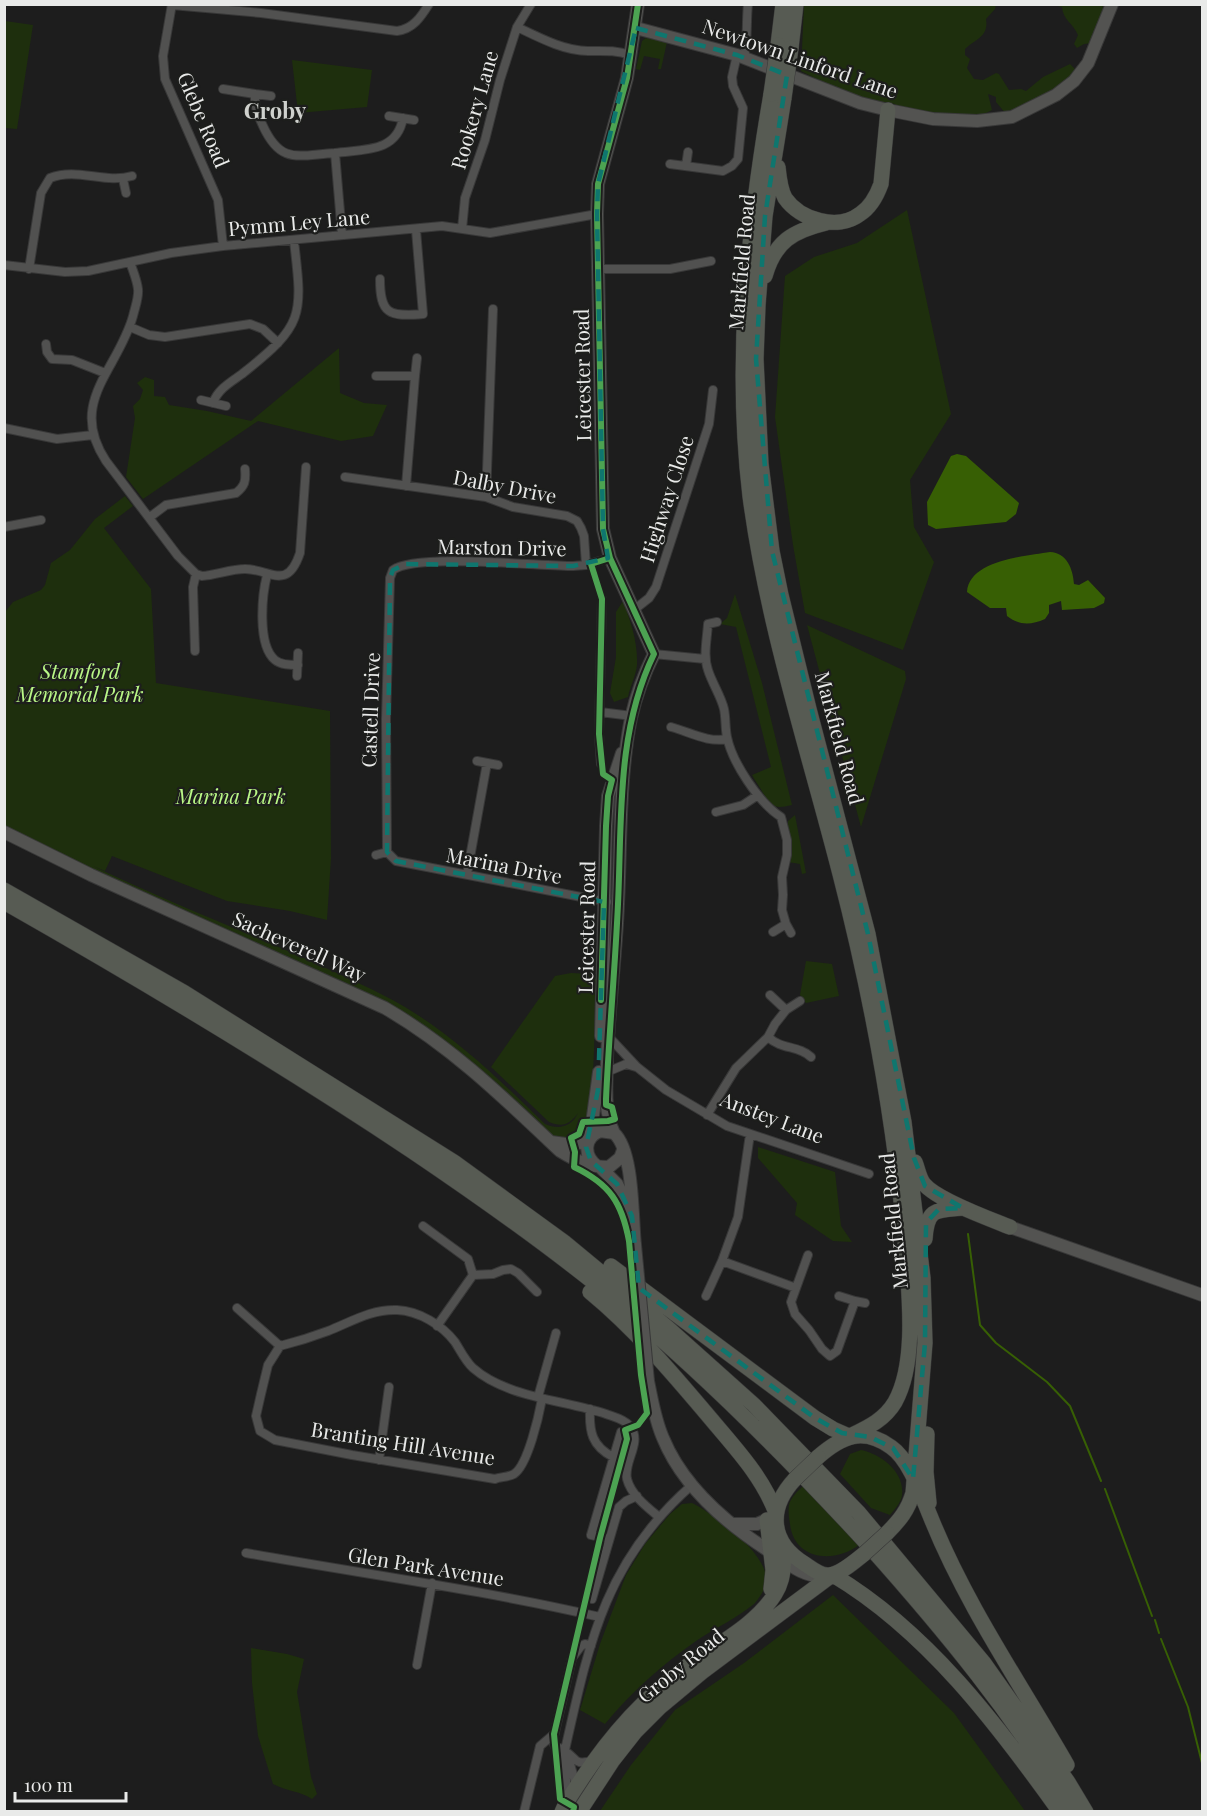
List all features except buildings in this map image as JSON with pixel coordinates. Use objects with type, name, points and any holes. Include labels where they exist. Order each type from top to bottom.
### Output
[{"type":"highway","name":"Markfield Road","points":[[783,4],[785,46]]},
{"type":"highway","name":"Markfield Road","points":[[796,4],[785,46],[751,222],[743,326],[744,406],[751,497],[759,557],[778,644],[841,879],[872,1013],[893,1130],[909,1289],[908,1354],[904,1378],[896,1400],[879,1420],[850,1436]]},
{"type":"highway","name":"Markfield Road","points":[[777,96],[776,147],[765,216],[758,305],[756,359],[761,464],[772,551],[792,642],[868,934],[904,1122],[923,1273],[923,1372],[913,1479]]},
{"type":"highway","points":[[758,305],[771,257],[780,246],[798,231],[859,216],[878,193],[883,172],[888,111]]},
{"type":"highway","points":[[776,147],[779,181],[784,197],[800,213],[829,222]]},
{"type":"highway","points":[[4,890],[185,993],[453,1162],[564,1242],[617,1284],[745,1397],[859,1513],[984,1663],[1068,1782],[1086,1812]]},
{"type":"highway","points":[[4,902],[320,1090],[502,1214],[576,1268],[657,1335],[732,1402],[811,1483],[931,1616],[988,1688],[1072,1812]]},
{"type":"highway","points":[[904,1122],[919,1175],[925,1186],[963,1208],[1010,1227]]},
{"type":"highway","points":[[453,1162],[481,1176],[586,1248],[815,1418],[850,1436],[880,1440],[893,1448],[908,1466],[960,1584],[1094,1812]]},
{"type":"highway","points":[[933,1524],[926,1472],[931,1338],[923,1273],[926,1223],[929,1216],[939,1209],[963,1208]]},
{"type":"highway","points":[[502,1214],[549,1258],[600,1300],[648,1347],[739,1453],[769,1494],[779,1551],[789,1552],[797,1559],[872,1600],[930,1654],[966,1692],[1011,1745],[1060,1812]]},
{"type":"highway","points":[[773,1516],[780,1498],[795,1479],[818,1456],[836,1442],[850,1436]]},
{"type":"highway","points":[[830,1575],[864,1554],[905,1514],[909,1505],[913,1479]]},
{"type":"highway","name":"Groby Road","points":[[564,1807],[594,1761],[639,1706],[675,1675],[740,1629],[767,1604],[778,1588],[783,1571],[779,1551]]},
{"type":"highway","name":"Groby Road","points":[[579,1812],[613,1760],[635,1732],[660,1707],[830,1575]]},
{"type":"street","points":[[172,5],[261,9],[398,31],[414,25],[429,4]]},
{"type":"street","name":"Rookery Lane","points":[[462,229],[465,198],[485,140],[517,27],[531,4]]},
{"type":"street","name":"Leicester Road","points":[[614,1133],[607,1116],[607,1072],[618,904],[621,800],[618,781],[632,716],[644,676],[654,654],[610,558],[603,529],[597,214],[598,184],[627,78],[638,4]]},
{"type":"street","points":[[670,164],[723,171],[738,159],[743,108],[733,86],[732,77],[748,41],[748,4]]},
{"type":"street","name":"Newtown Linford Lane","points":[[636,28],[741,56],[888,111],[933,119],[977,121],[1012,117],[1056,95],[1088,63],[1112,4]]},
{"type":"street","name":"Glebe Road","points":[[172,5],[164,56],[165,79],[218,200],[223,246]]},
{"type":"street","points":[[517,27],[578,50],[599,50],[630,55]]},
{"type":"street","points":[[223,89],[271,96]]},
{"type":"street","points":[[255,94],[256,111],[269,140],[281,152],[291,155],[335,153],[382,147],[390,143],[401,130],[403,118]]},
{"type":"street","points":[[388,116],[414,120]]},
{"type":"street","points":[[686,166],[688,152]]},
{"type":"street","points":[[335,153],[342,235]]},
{"type":"street","points":[[29,269],[40,193],[50,178],[68,174],[123,179],[132,176]]},
{"type":"street","points":[[123,179],[126,193]]},
{"type":"street","name":"Pymm Ley Lane","points":[[4,265],[65,272],[88,271],[171,253],[223,246],[442,226],[490,233],[597,214]]},
{"type":"street","points":[[380,279],[380,298],[384,308],[394,314],[408,316],[423,314],[416,230]]},
{"type":"street","points":[[213,402],[220,390],[265,356],[291,327],[300,301],[294,241]]},
{"type":"street","points":[[598,271],[670,269],[711,261]]},
{"type":"street","points":[[130,262],[138,289],[137,302],[130,327],[96,392],[93,406],[93,435],[106,461],[178,556],[196,574],[209,575],[250,569],[267,575],[285,574],[292,570],[300,553],[306,467]]},
{"type":"street","points":[[598,271],[671,274],[698,269]]},
{"type":"street","points":[[486,497],[493,309]]},
{"type":"street","points":[[130,327],[149,335],[165,337],[250,324],[263,329],[278,343]]},
{"type":"street","points":[[46,344],[50,362],[72,360],[105,373]]},
{"type":"street","points":[[406,486],[417,358]]},
{"type":"street","points":[[376,376],[415,376]]},
{"type":"street","name":"Highway Close","points":[[635,609],[649,598],[656,587],[709,424],[713,390]]},
{"type":"street","points":[[201,400],[226,406]]},
{"type":"street","points":[[4,428],[57,439],[93,435]]},
{"type":"street","points":[[150,517],[166,505],[180,501],[226,496],[247,490],[245,469]]},
{"type":"street","name":"Dalby Drive","points":[[345,477],[486,497],[513,507],[579,518],[584,536],[586,565]]},
{"type":"street","points":[[4,527],[41,520]]},
{"type":"street","name":"Marston Drive","points":[[393,570],[406,564],[452,561],[546,566],[586,565],[610,558]]},
{"type":"street","name":"Castell Drive","points":[[387,852],[386,719],[390,578],[393,570]]},
{"type":"street","points":[[195,651],[193,587],[196,574]]},
{"type":"street","points":[[267,575],[263,620],[266,646],[275,660],[298,665]]},
{"type":"street","points":[[601,764],[599,734],[602,599]]},
{"type":"street","points":[[709,622],[705,659],[723,708],[727,739],[738,764],[758,795],[770,810],[781,817],[787,840],[787,855],[782,877],[782,910],[791,933]]},
{"type":"street","points":[[297,676],[298,653]]},
{"type":"street","points":[[654,654],[705,659]]},
{"type":"street","points":[[600,712],[632,716]]},
{"type":"street","points":[[671,728],[680,734],[708,740],[727,739]]},
{"type":"street","points":[[477,760],[498,765]]},
{"type":"street","points":[[467,874],[487,763]]},
{"type":"street","name":"Leicester Road","points":[[589,1139],[598,1090],[600,1055],[608,796],[618,781]]},
{"type":"street","points":[[716,812],[743,805],[758,795]]},
{"type":"street","points":[[608,796],[621,800]]},
{"type":"street","name":"Sacheverell Way","points":[[4,832],[91,875],[385,1008],[461,1060],[550,1142],[572,1159],[586,1165],[598,1166]]},
{"type":"street","points":[[376,855],[387,852]]},
{"type":"street","name":"Marina Drive","points":[[387,852],[396,861],[618,904]]},
{"type":"street","points":[[773,932],[786,924]]},
{"type":"street","points":[[770,995],[786,1010]]},
{"type":"street","points":[[707,1115],[736,1068],[768,1037],[775,1023],[786,1010],[800,1001]]},
{"type":"street","name":"Anstey Lane","points":[[608,1036],[637,1067],[666,1090],[727,1126],[869,1174]]},
{"type":"street","points":[[768,1037],[785,1048],[808,1050]]},
{"type":"street","points":[[607,1072],[626,1064],[637,1067]]},
{"type":"street","points":[[550,1142],[573,1145],[589,1139],[600,1131],[614,1133],[619,1138],[632,1189],[632,1216],[648,1381],[663,1440],[692,1485],[705,1499],[734,1524],[779,1551]]},
{"type":"street","points":[[706,1296],[738,1217],[750,1134]]},
{"type":"street","points":[[589,1139],[586,1147],[588,1156],[617,1184],[632,1216]]},
{"type":"street","points":[[598,1166],[609,1167],[616,1163],[623,1150]]},
{"type":"street","points":[[423,1226],[468,1259],[473,1275]]},
{"type":"street","points":[[1010,1227],[1203,1295]]},
{"type":"street","points":[[808,1255],[791,1302],[795,1314],[810,1330],[822,1350],[830,1356],[837,1351],[855,1301]]},
{"type":"street","points":[[722,1261],[796,1288]]},
{"type":"street","points":[[473,1275],[493,1274],[511,1269],[537,1292]]},
{"type":"street","points":[[437,1326],[473,1275]]},
{"type":"street","points":[[839,1296],[865,1303]]},
{"type":"street","points":[[237,1308],[280,1346],[328,1331],[370,1312],[398,1310],[428,1318],[452,1339],[473,1368],[498,1384],[622,1420],[631,1428],[635,1440],[627,1468],[627,1479],[637,1497],[659,1517]]},
{"type":"street","name":"Branting Hill Avenue","points":[[280,1346],[268,1365],[256,1416],[260,1431],[275,1440],[495,1479],[514,1473],[523,1461],[536,1428],[540,1398],[556,1334]]},
{"type":"street","points":[[378,1460],[389,1387]]},
{"type":"street","points":[[590,1409],[589,1427],[592,1437],[598,1447],[613,1457]]},
{"type":"street","points":[[608,1539],[591,1534],[621,1432]]},
{"type":"street","name":"Groby Road","points":[[564,1807],[567,1778],[563,1760],[591,1646],[610,1590],[625,1562],[659,1517],[692,1485]]},
{"type":"street","points":[[592,1599],[619,1508],[626,1501],[637,1497]]},
{"type":"street","points":[[734,1524],[747,1525],[773,1516]]},
{"type":"street","name":"Glen Park Avenue","points":[[246,1553],[351,1572],[432,1583],[600,1617]]},
{"type":"street","points":[[417,1665],[432,1583]]},
{"type":"street","points":[[524,1812],[540,1746],[554,1734],[572,1658],[581,1646],[585,1644],[591,1646]]},
{"type":"street","name":"Groby Road","points":[[554,1734],[555,1747],[566,1752],[577,1787],[579,1812]]},
{"type":"street","points":[[566,1752],[576,1761],[583,1763],[594,1761]]},
{"type":"highlighted area","points":[[636,28],[737,55],[787,75],[765,216],[756,359],[772,551],[868,934],[914,1158],[925,1186],[963,1208],[939,1209],[926,1223],[925,1343],[913,1479],[893,1448],[870,1437],[842,1433],[815,1418],[639,1288],[632,1216],[617,1184],[591,1161],[586,1147],[598,1090],[604,902],[396,861],[387,852],[390,578],[393,570],[406,564],[573,566],[608,558],[603,529],[598,184]]},
{"type":"green space","points":[[804,5],[996,5],[986,19],[983,34],[965,49],[965,55],[970,59],[967,68],[974,79],[983,80],[996,73],[1009,90],[1026,91],[1043,77],[1070,64],[1076,70],[1058,90],[1006,114],[996,102],[996,97],[988,94],[992,110],[976,118],[959,122],[898,109],[895,104],[847,92],[801,71]]},
{"type":"green space","points":[[1053,5],[1103,5],[1102,20],[1093,32],[1092,43],[1077,48],[1074,44],[1078,35],[1076,31],[1064,15],[1062,7]]},
{"type":"green space","points":[[5,21],[33,25],[17,129],[5,128]]},
{"type":"green space","points":[[646,38],[667,42],[661,69],[658,69],[660,59],[644,56],[640,70],[636,69],[642,41]]},
{"type":"green space","points":[[292,60],[372,70],[367,107],[298,113]]},
{"type":"green space","points":[[907,210],[951,414],[910,480],[914,527],[934,562],[903,650],[805,613],[775,417],[785,276],[814,257],[857,243]]},
{"type":"green space","points":[[339,348],[340,393],[364,403],[387,405],[373,436],[341,441],[258,421],[143,499],[126,477],[135,418],[133,406],[140,399],[143,390],[137,383],[145,377],[154,380],[154,396],[165,397],[169,405],[251,421]]},
{"type":"green space","points":[[125,496],[133,506],[104,528],[151,589],[156,683],[330,711],[331,858],[327,920],[290,911],[227,901],[112,856],[105,871],[93,866],[315,963],[405,1007],[461,1047],[545,1124],[550,1126],[564,1126],[578,1113],[566,1124],[558,1125],[549,1122],[491,1067],[555,976],[571,973],[589,974],[590,971],[597,977],[593,1071],[588,1114],[577,1140],[555,1138],[444,1041],[5,827],[5,612],[13,602],[41,590],[45,585],[51,563],[70,550],[95,519]]},
{"type":"green space","points":[[735,594],[762,683],[792,805],[778,807],[769,802],[752,775],[771,767],[736,627],[720,624],[727,618]]},
{"type":"green space","points":[[623,601],[633,633],[637,665],[628,697],[614,702],[610,693],[616,657],[616,612]]},
{"type":"green space","points":[[807,625],[905,671],[906,679],[861,827]]},
{"type":"green space","points":[[795,815],[806,873],[802,874],[800,864],[788,862],[788,821]]},
{"type":"green space","points":[[806,961],[832,964],[839,996],[806,1003],[800,995]]},
{"type":"green space","points":[[758,1147],[835,1172],[841,1226],[852,1242],[833,1241],[795,1215],[797,1203],[758,1158]]},
{"type":"green space","points":[[861,1450],[884,1460],[900,1479],[902,1495],[890,1515],[871,1508],[840,1474],[850,1454]]},
{"type":"green space","points":[[803,1486],[859,1545],[838,1555],[827,1556],[817,1555],[799,1545],[793,1536],[789,1507],[793,1497]]},
{"type":"green space","points":[[692,1503],[727,1526],[751,1549],[760,1561],[765,1573],[766,1584],[754,1604],[671,1659],[636,1690],[605,1724],[580,1710],[600,1644],[626,1575],[645,1544],[670,1514],[682,1504]]},
{"type":"green space","points":[[833,1595],[954,1713],[1025,1811],[600,1811],[631,1765],[675,1710],[744,1663]]},
{"type":"green space","points":[[251,1648],[304,1659],[297,1692],[311,1777],[317,1794],[312,1799],[273,1784],[258,1736]]},
{"type":"shaded area","points":[[957,454],[966,456],[1019,503],[1016,514],[1006,522],[936,529],[928,525],[927,502],[951,456]]},
{"type":"shaded area","points":[[1050,552],[1061,555],[1068,563],[1074,584],[1079,585],[1088,580],[1105,598],[1104,603],[1094,608],[1062,610],[1061,601],[1049,605],[1049,613],[1045,619],[1026,624],[1016,622],[1007,616],[1006,608],[990,608],[967,592],[970,581],[988,566],[1014,558]]},
{"type":"waterway","points":[[968,1234],[980,1325],[996,1343],[1047,1382],[1070,1406],[1101,1481]]},
{"type":"waterway","points":[[1105,1489],[1152,1616]]},
{"type":"waterway","points":[[1155,1620],[1159,1633]]},
{"type":"waterway","points":[[1161,1639],[1188,1707],[1202,1763]]},
{"type":"cycle path","points":[[573,1812],[574,1807],[560,1799],[554,1734],[600,1538],[627,1439],[625,1430],[638,1425],[647,1413],[641,1375],[629,1241],[623,1216],[605,1188],[597,1180],[574,1167],[575,1152],[571,1138],[579,1134],[583,1122],[615,1119],[612,1107],[606,1105],[606,1099],[617,928],[623,777],[633,714],[654,654],[610,558],[603,529],[598,184],[627,78],[638,4]]},
{"type":"cycle path","points":[[601,1000],[606,826],[608,796],[612,780],[603,774],[599,734],[602,599],[591,564],[610,558]]},
{"type":"district","name":"Groby","points":[[275,111]]},
{"type":"park label","name":"Stamford Memorial Park","points":[[80,684]]},
{"type":"park label","name":"Marina Park","points":[[231,797]]}]
